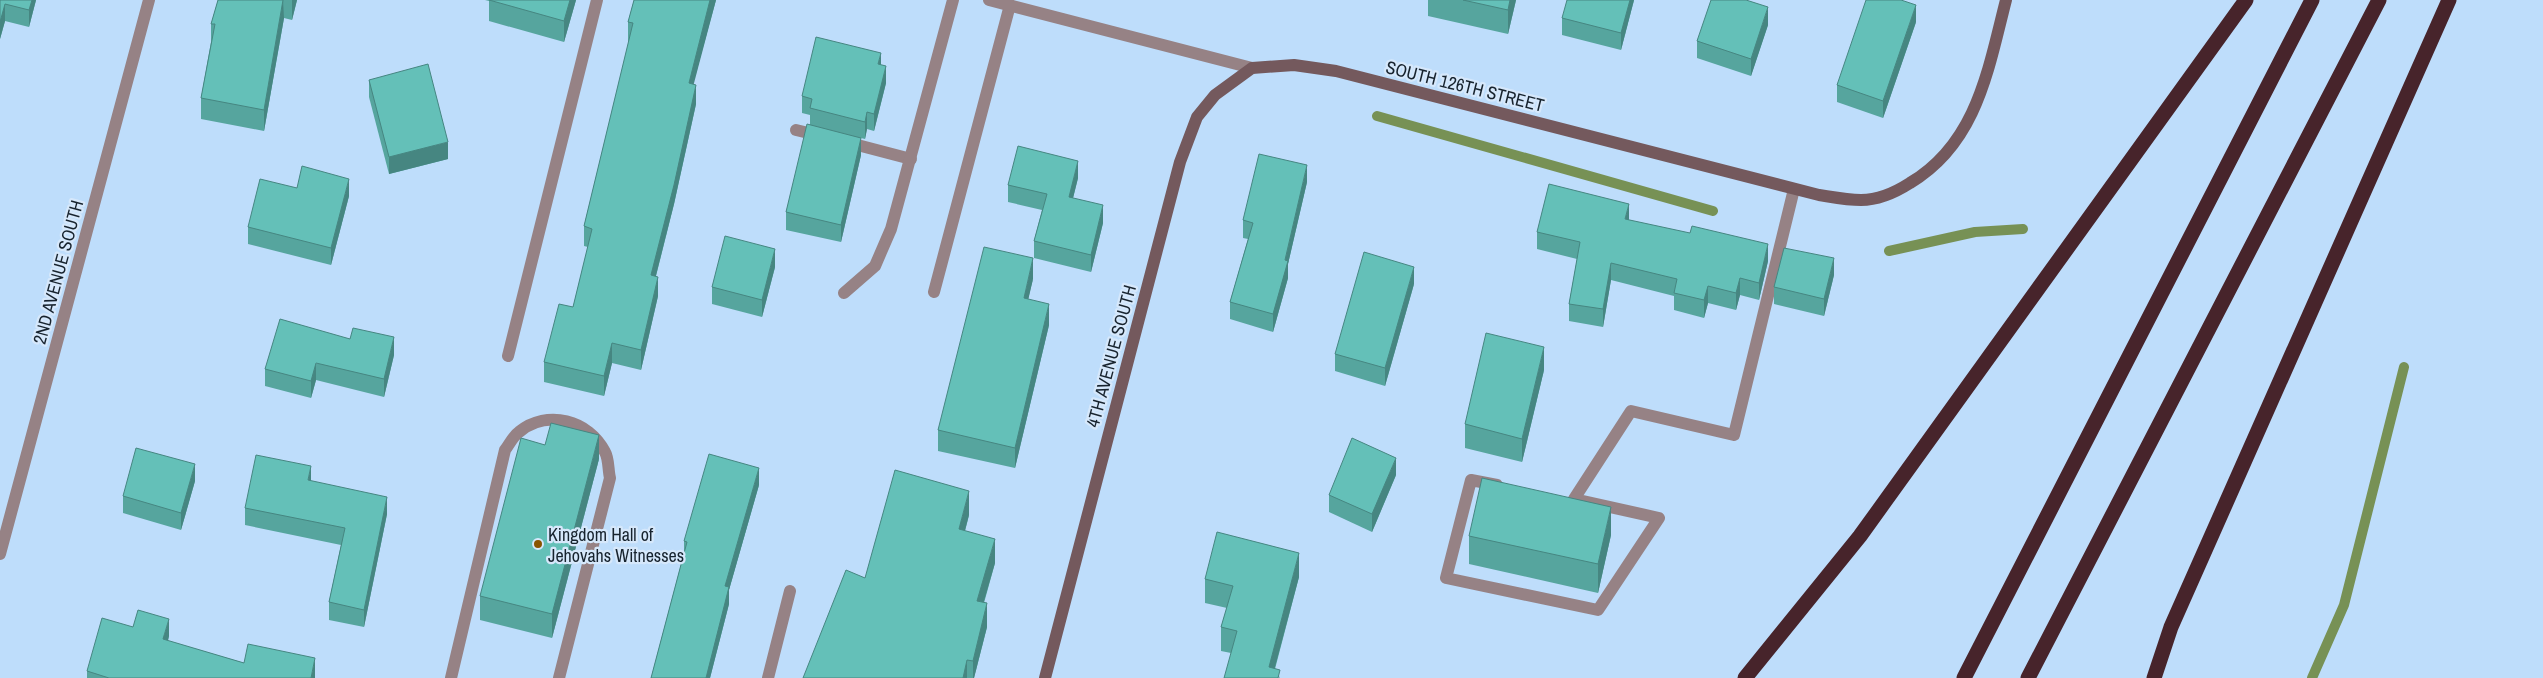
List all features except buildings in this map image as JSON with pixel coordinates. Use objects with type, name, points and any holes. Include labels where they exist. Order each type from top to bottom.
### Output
[{"type":"highway","points":[[1746,678],[1860,536],[2246,0]]},
{"type":"highway","points":[[1964,678],[2312,0]]},
{"type":"highway","points":[[2028,678],[2379,0]]},
{"type":"highway","points":[[2154,678],[2171,627],[2449,0]]},
{"type":"street","name":"2ND AVENUE SOUTH","points":[[0,554],[150,0]]},
{"type":"street","points":[[508,356],[598,0]]},
{"type":"street","points":[[844,293],[874,266],[891,229],[953,0]]},
{"type":"street","name":"SOUTH 126TH STREET","points":[[989,0],[1252,68],[1294,65],[1336,71],[1794,189],[1819,195],[1861,200],[1893,193],[1928,172],[1958,140],[1980,97],[2006,0]]},
{"type":"street","points":[[934,292],[1010,5]]},
{"type":"street","name":"4TH AVENUE SOUTH","points":[[1045,678],[1180,162],[1198,117],[1215,95],[1252,68]]},
{"type":"street","points":[[796,130],[911,159]]},
{"type":"street","points":[[1508,487],[1471,480],[1446,578],[1598,610],[1659,518],[1569,499],[1631,411],[1734,435],[1794,189]]},
{"type":"street","points":[[451,678],[505,450],[519,432],[545,419],[569,420],[594,435],[606,453],[610,478],[559,678]]},
{"type":"street","points":[[768,678],[790,591]]},
{"type":"waterway","points":[[1377,116],[1713,211]]},
{"type":"waterway","points":[[1889,251],[1975,232],[2023,229]]},
{"type":"waterway","points":[[2312,678],[2344,605],[2404,367]]},
{"type":"place","name":"Kingdom Hall of Jehovahs Witnesses","points":[[538,544]]}]
